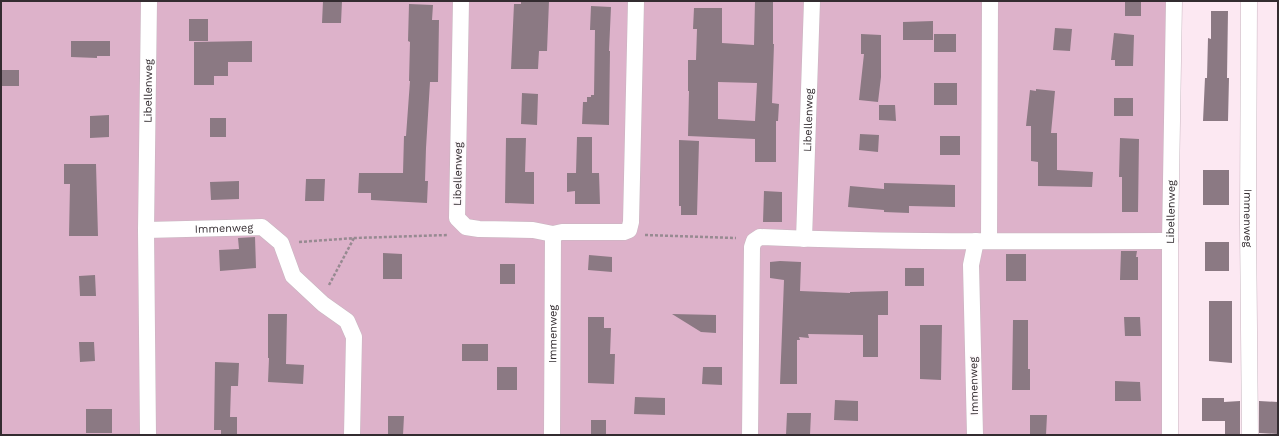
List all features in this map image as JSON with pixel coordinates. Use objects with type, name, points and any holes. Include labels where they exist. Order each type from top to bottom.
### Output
[{"type":"street","name":"Libellenweg","points":[[146,230],[149,1]]},
{"type":"street","name":"Libellenweg","points":[[461,1],[457,218],[466,227]]},
{"type":"street","points":[[466,227],[479,229],[533,230],[553,234],[562,232],[624,232],[629,230],[631,222],[636,1]]},
{"type":"street","name":"Libellenweg","points":[[804,239],[812,1]]},
{"type":"street","points":[[982,241],[990,1]]},
{"type":"street","name":"Libellenweg","points":[[754,241],[760,237],[804,239],[982,241],[1170,241],[1174,1]]},
{"type":"street","name":"Immenweg","points":[[1249,1],[1248,231],[1250,435]]},
{"type":"street","name":"Immenweg","points":[[146,230],[262,227],[281,243],[293,276],[320,302],[347,321],[354,337],[352,435]]},
{"type":"street","points":[[146,230],[148,435]]},
{"type":"street","name":"Immenweg","points":[[552,435],[553,234]]},
{"type":"street","points":[[750,435],[752,247],[754,241]]},
{"type":"street","name":"Immenweg","points":[[975,435],[971,265],[982,241]]},
{"type":"street","points":[[1170,241],[1170,435]]},
{"type":"path","points":[[281,243],[355,238],[456,235],[466,227]]},
{"type":"path","points":[[629,230],[640,235],[742,239],[754,241]]},
{"type":"path","points":[[320,302],[355,238]]},
{"type":"shaded area","points":[[1,1],[1168,1],[1163,435],[1,435]]},
{"type":"building","points":[[323,1],[342,1],[341,23],[322,23]]},
{"type":"building","points":[[521,1],[549,1],[547,51],[539,51],[538,69],[511,69],[514,4],[521,4]]},
{"type":"building","points":[[755,1],[773,1],[774,44],[772,103],[779,104],[778,121],[776,121],[776,162],[755,162],[755,139],[688,136],[688,60],[696,60],[697,29],[693,29],[694,8],[722,8],[722,43],[754,45]],"holes":[[[718,82],[757,83],[755,121],[718,119]]]},
{"type":"building","points":[[1125,1],[1141,1],[1141,16],[1125,16]]},
{"type":"building","points":[[409,4],[433,5],[432,20],[439,20],[438,82],[430,82],[425,181],[428,181],[427,203],[371,200],[371,193],[358,193],[359,173],[403,173],[404,136],[406,136],[410,81],[410,42],[408,41]]},
{"type":"building","points":[[591,6],[611,7],[609,51],[609,125],[582,124],[583,102],[587,102],[587,97],[594,95],[595,30],[590,30]]},
{"type":"building","points":[[1211,11],[1228,11],[1228,121],[1203,121],[1205,78],[1207,78],[1208,38],[1211,39]]},
{"type":"building","points":[[189,19],[208,19],[208,41],[189,41]]},
{"type":"building","points":[[933,21],[933,40],[903,40],[903,22]]},
{"type":"building","points":[[1055,28],[1072,29],[1070,51],[1053,50]]},
{"type":"building","points":[[1114,33],[1134,35],[1133,66],[1115,66],[1115,60],[1111,60]]},
{"type":"building","points":[[861,34],[881,35],[881,77],[878,102],[859,100],[864,54],[861,54]]},
{"type":"building","points":[[934,34],[956,34],[956,52],[934,52]]},
{"type":"building","points":[[71,41],[110,41],[110,56],[97,56],[97,58],[71,57]]},
{"type":"building","points":[[252,41],[252,62],[228,62],[228,76],[214,76],[214,85],[194,85],[194,42]]},
{"type":"building","points":[[1,70],[19,70],[19,86],[1,86]]},
{"type":"building","points":[[934,83],[957,83],[957,105],[934,105]]},
{"type":"building","points":[[1036,89],[1055,91],[1051,133],[1057,133],[1057,170],[1093,172],[1092,187],[1038,186],[1038,162],[1031,161],[1031,126],[1026,126],[1030,90],[1036,91]]},
{"type":"building","points":[[522,93],[538,94],[537,125],[521,124]]},
{"type":"building","points":[[1114,98],[1133,98],[1133,116],[1114,116]]},
{"type":"building","points":[[879,105],[895,105],[896,121],[879,120]]},
{"type":"building","points":[[109,115],[109,137],[90,138],[90,116]]},
{"type":"building","points":[[210,118],[226,118],[226,137],[210,137]]},
{"type":"building","points":[[860,134],[879,135],[878,152],[859,150]]},
{"type":"building","points":[[940,136],[960,136],[960,155],[940,155]]},
{"type":"building","points":[[577,137],[592,137],[592,173],[599,173],[600,204],[575,204],[575,191],[567,192],[567,173],[576,173]]},
{"type":"building","points":[[506,138],[526,138],[525,172],[534,172],[534,204],[505,203]]},
{"type":"building","points":[[1120,138],[1139,139],[1138,212],[1122,212],[1122,177],[1119,177]]},
{"type":"building","points":[[679,140],[699,141],[697,215],[681,215],[681,206],[679,206]]},
{"type":"building","points":[[64,164],[96,164],[98,236],[69,236],[70,184],[64,184]]},
{"type":"building","points":[[1203,170],[1229,170],[1229,205],[1203,205]]},
{"type":"building","points":[[306,179],[325,179],[324,201],[305,201]]},
{"type":"building","points":[[239,181],[239,199],[211,200],[210,182]]},
{"type":"building","points":[[884,183],[955,185],[955,207],[909,206],[909,213],[884,212],[884,210],[848,207],[850,186],[884,189]]},
{"type":"building","points":[[764,191],[782,192],[782,222],[763,222]]},
{"type":"building","points":[[255,237],[256,268],[220,271],[219,250],[239,249],[238,238]]},
{"type":"building","points":[[1205,242],[1229,242],[1229,271],[1205,271]]},
{"type":"building","points":[[1121,251],[1137,251],[1136,257],[1138,257],[1138,280],[1120,280]]},
{"type":"building","points":[[383,253],[402,254],[402,279],[383,279]]},
{"type":"building","points":[[1006,254],[1026,254],[1026,281],[1006,281]]},
{"type":"building","points":[[589,255],[612,257],[612,272],[588,270]]},
{"type":"building","points":[[770,262],[801,262],[800,291],[850,293],[888,291],[888,315],[878,315],[878,357],[863,357],[863,335],[808,334],[809,338],[799,337],[800,340],[797,340],[797,384],[780,384],[784,280],[770,278]]},
{"type":"building","points":[[500,264],[515,264],[515,284],[500,284]]},
{"type":"building","points":[[905,268],[924,268],[924,286],[905,286]]},
{"type":"building","points":[[95,275],[96,296],[80,296],[79,276]]},
{"type":"building","points":[[1209,301],[1232,301],[1232,363],[1209,361]]},
{"type":"building","points":[[268,314],[287,314],[286,364],[304,365],[303,384],[268,382]]},
{"type":"building","points":[[672,314],[716,315],[716,333],[701,332]]},
{"type":"building","points":[[588,317],[604,317],[604,328],[611,328],[610,354],[615,354],[614,384],[588,383]]},
{"type":"building","points":[[1124,317],[1140,317],[1141,336],[1125,336]]},
{"type":"building","points":[[1013,320],[1028,320],[1028,369],[1030,369],[1030,390],[1012,390]]},
{"type":"building","points":[[920,325],[942,325],[941,380],[920,379]]},
{"type":"building","points":[[79,342],[94,342],[95,361],[80,362]]},
{"type":"building","points":[[462,344],[488,344],[488,361],[462,361]]},
{"type":"building","points":[[215,362],[239,363],[238,386],[231,386],[230,417],[237,417],[237,435],[221,435],[221,430],[214,430]]},
{"type":"building","points":[[497,367],[517,367],[517,390],[497,390]]},
{"type":"building","points":[[703,367],[722,367],[722,385],[702,384]]},
{"type":"building","points":[[1115,381],[1140,382],[1141,401],[1115,401]]},
{"type":"building","points":[[635,397],[665,398],[665,415],[634,414]]},
{"type":"building","points":[[1202,398],[1224,398],[1224,402],[1240,401],[1240,435],[1225,435],[1225,421],[1202,421]]},
{"type":"building","points":[[835,400],[858,401],[858,421],[834,420]]},
{"type":"building","points":[[1259,401],[1278,402],[1278,434],[1259,433]]},
{"type":"building","points":[[86,409],[112,409],[112,433],[86,433]]},
{"type":"building","points":[[787,413],[811,413],[810,435],[786,435]]},
{"type":"building","points":[[1030,415],[1047,415],[1046,435],[1030,435]]},
{"type":"building","points":[[388,416],[404,416],[403,435],[388,434]]},
{"type":"building","points":[[591,420],[606,420],[606,435],[591,435]]}]
